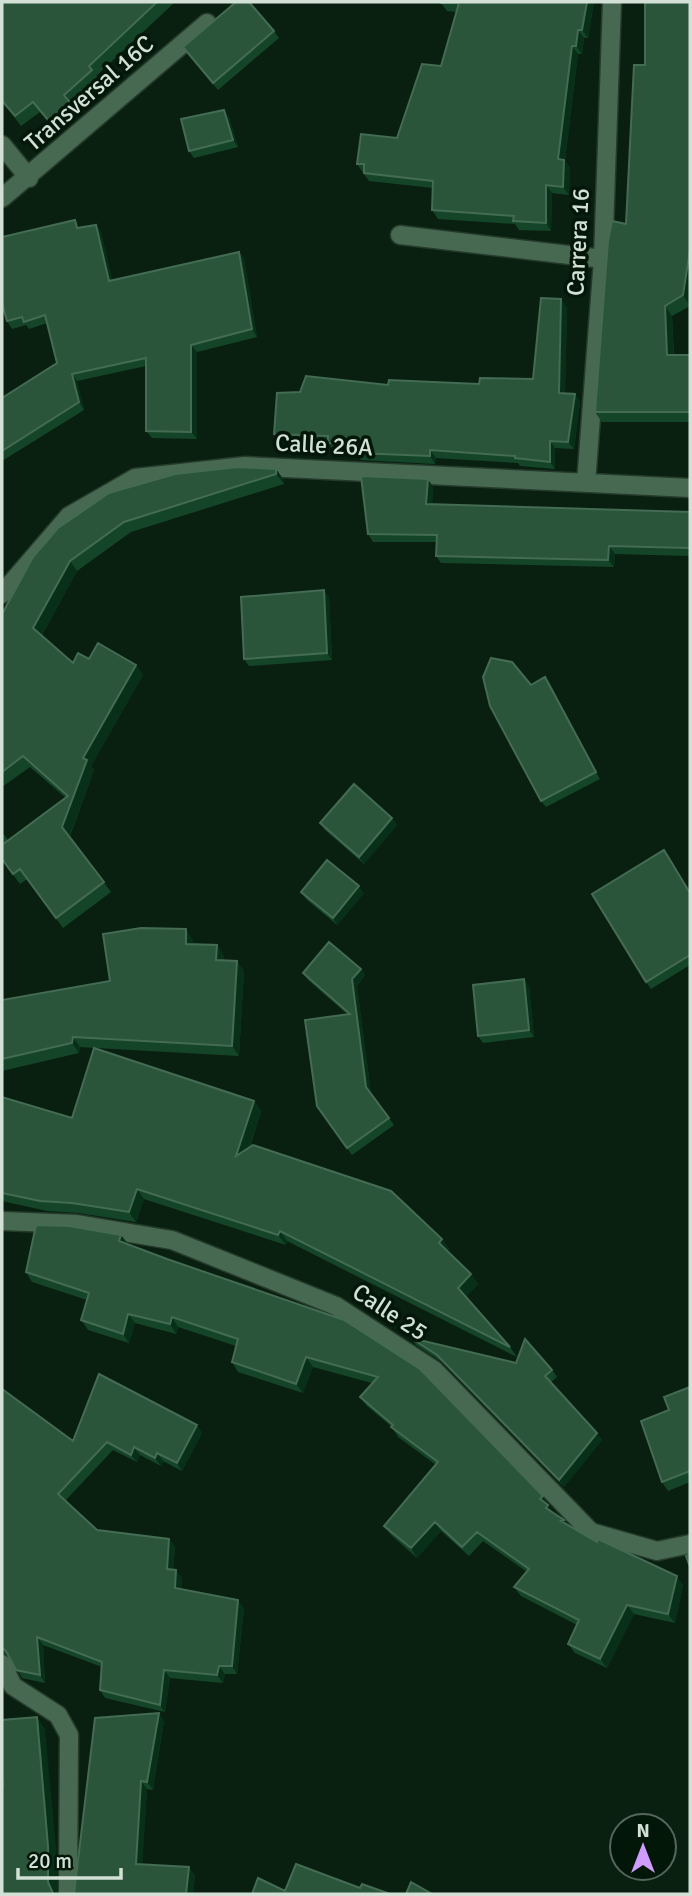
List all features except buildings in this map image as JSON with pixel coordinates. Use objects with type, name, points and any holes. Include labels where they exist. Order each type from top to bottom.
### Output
[{"type":"street","name":"Carrera 16","points":[[586,484],[603,259],[612,2]]},
{"type":"street","name":"Transversal 16C","points":[[2,198],[29,178],[207,23]]},
{"type":"street","points":[[2,145],[29,178]]},
{"type":"street","points":[[400,235],[603,259]]},
{"type":"street","name":"Calle 26A","points":[[2,594],[69,516],[135,478],[245,466],[690,488]]},
{"type":"street","name":"Calle 25","points":[[2,1221],[77,1224],[172,1240],[336,1306],[435,1370],[591,1532],[657,1551],[690,1544]]},
{"type":"street","points":[[2,1664],[13,1686],[58,1715],[69,1734],[68,1894]]}]
